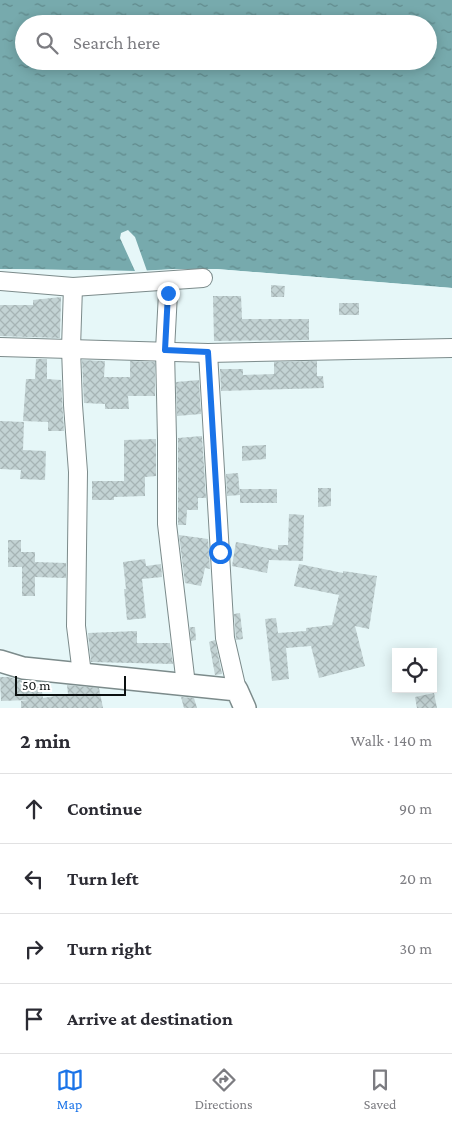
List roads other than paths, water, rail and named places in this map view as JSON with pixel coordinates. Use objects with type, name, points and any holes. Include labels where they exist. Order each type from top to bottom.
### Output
[{"type":"street","points":[[0,281],[74,287],[202,278]]},
{"type":"street","points":[[74,287],[71,348],[78,472],[76,626],[82,674]]},
{"type":"street","points":[[168,293],[165,350],[166,524],[186,685]]},
{"type":"street","points":[[0,346],[208,352],[452,348]]},
{"type":"street","points":[[0,661],[22,668],[186,685],[241,699],[225,638],[208,352]]},
{"type":"water","points":[[0,0],[452,0],[452,288],[216,269],[136,271],[0,269]]}]
